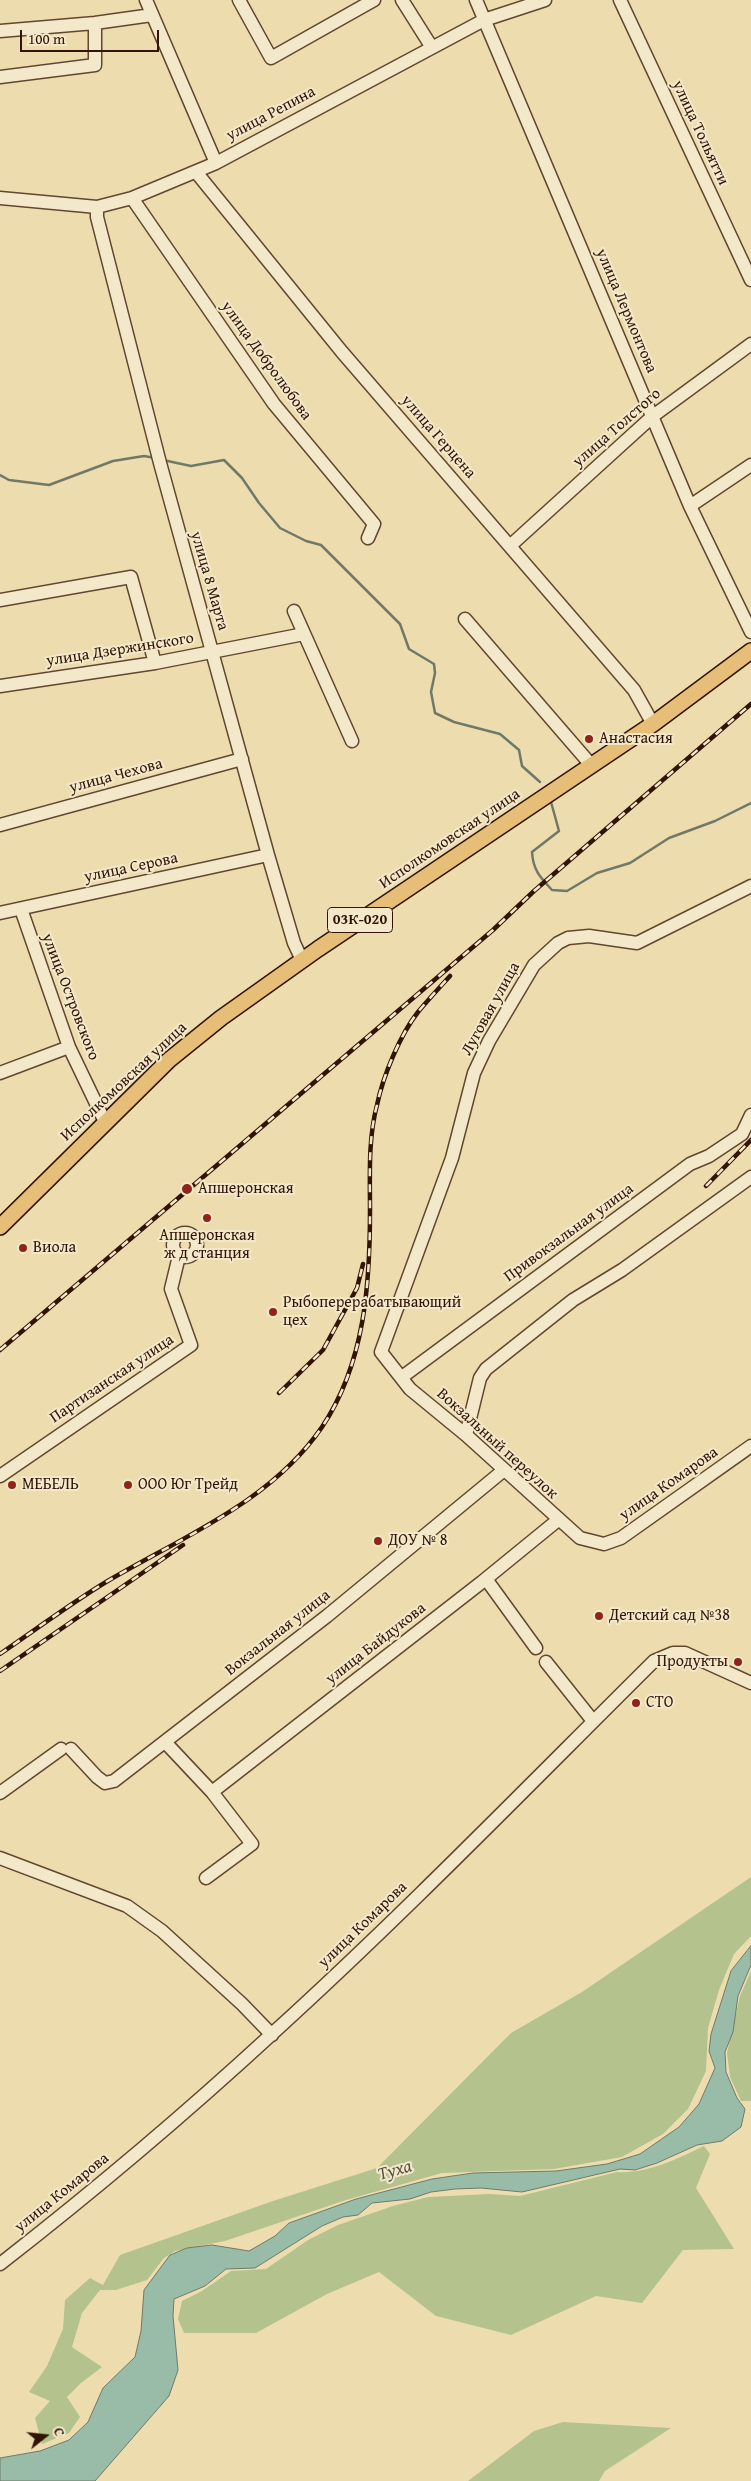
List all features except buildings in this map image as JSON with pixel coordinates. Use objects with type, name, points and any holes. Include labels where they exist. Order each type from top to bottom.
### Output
[{"type":"main road","name":"Исполкомовская улица","points":[[0,1227],[169,1060],[221,1018],[302,960],[653,724],[751,651]]},
{"type":"street","points":[[146,0],[216,163]]},
{"type":"street","points":[[240,0],[271,58],[374,0]]},
{"type":"street","points":[[402,0],[431,46]]},
{"type":"street","name":"улица Лермонтова","points":[[476,0],[690,506],[751,632]]},
{"type":"street","name":"улица Репина","points":[[0,198],[97,207],[132,198],[216,163],[431,46],[484,20],[545,0]]},
{"type":"street","name":"улица Тольятти","points":[[620,0],[751,280]]},
{"type":"street","points":[[0,31],[95,23],[152,15]]},
{"type":"street","points":[[0,77],[95,66],[95,23]]},
{"type":"street","name":"улица Герцена","points":[[196,172],[342,352],[511,545],[634,690],[653,724]]},
{"type":"street","name":"улица Добролюбова","points":[[132,198],[274,404],[374,524],[368,538]]},
{"type":"street","name":"улица 8 Марта","points":[[97,207],[97,217],[159,458],[268,855],[294,944],[302,960]]},
{"type":"street","name":"улица Толстого","points":[[511,545],[653,416],[751,344]]},
{"type":"street","points":[[690,506],[751,465]]},
{"type":"street","points":[[0,600],[131,577],[155,663]]},
{"type":"street","points":[[294,611],[352,741]]},
{"type":"street","points":[[465,619],[592,766]]},
{"type":"street","name":"улица Дзержинского","points":[[0,686],[155,663],[304,634]]},
{"type":"street","name":"улица Чехова","points":[[0,825],[242,759]]},
{"type":"street","name":"улица Серова","points":[[0,913],[268,855]]},
{"type":"street","name":"Луговая улица","points":[[381,1352],[452,1158],[474,1073],[489,1041],[534,965],[558,943],[568,938],[589,936],[636,943],[751,886]]},
{"type":"street","name":"улица Островского","points":[[21,909],[69,1046],[105,1122]]},
{"type":"street","points":[[0,1073],[69,1046]]},
{"type":"street","name":"Привокзальная улица","points":[[402,1377],[690,1164],[709,1156],[742,1134],[751,1114]]},
{"type":"street","points":[[466,1435],[480,1378],[486,1369],[574,1300],[622,1270],[751,1177]]},
{"type":"street","name":"Партизанская улица","points":[[0,1476],[191,1345],[171,1289],[179,1256]]},
{"type":"street","name":"Вокзальный переулок","points":[[381,1352],[410,1389],[466,1435],[558,1520],[580,1538],[604,1544]]},
{"type":"street","name":"улица Комарова","points":[[604,1544],[621,1538],[751,1446]]},
{"type":"street","name":"Вокзальная улица","points":[[0,1793],[66,1749],[105,1783],[114,1781],[327,1616],[504,1470]]},
{"type":"street","name":"улица Байдукова","points":[[212,1792],[486,1579],[558,1520]]},
{"type":"street","points":[[486,1579],[536,1648]]},
{"type":"street","name":"улица Комарова","points":[[0,2264],[83,2200],[272,2035],[485,1830],[654,1661],[673,1653],[685,1652],[751,1682]]},
{"type":"street","points":[[546,1662],[593,1721]]},
{"type":"street","points":[[165,1742],[212,1792],[252,1844],[206,1878]]},
{"type":"street","points":[[0,1858],[127,1906],[162,1931],[242,2004],[272,2035]]},
{"type":"green space","points":[[751,1877],[751,1936],[734,1954],[719,1990],[708,2028],[706,2071],[688,2109],[663,2134],[622,2157],[554,2169],[442,2173],[346,2200],[225,2241],[175,2251],[164,2258],[147,2280],[116,2290],[100,2290],[82,2313],[72,2347],[102,2367],[81,2383],[67,2397],[80,2417],[69,2433],[42,2444],[35,2418],[50,2401],[29,2392],[47,2366],[63,2329],[65,2300],[90,2278],[103,2285],[120,2255],[273,2201],[377,2168],[511,2033],[582,1992]]},
{"type":"green space","points":[[751,1971],[751,2101],[741,2101],[730,2077],[727,2053],[740,1996]]},
{"type":"green space","points":[[704,2146],[710,2154],[696,2188],[734,2249],[683,2250],[642,2303],[596,2296],[511,2335],[436,2316],[379,2272],[327,2294],[256,2333],[184,2333],[178,2319],[182,2301],[202,2291],[231,2271],[266,2269],[308,2240],[338,2225],[393,2206],[428,2197],[490,2194],[520,2196],[617,2172],[640,2171]]},
{"type":"green space","points":[[563,2422],[671,2428],[605,2471],[599,2481],[468,2481],[534,2431]]},
{"type":"shaded area","points":[[751,1946],[751,1965],[738,1996],[733,2032],[725,2052],[726,2072],[737,2098],[745,2109],[741,2127],[722,2141],[697,2145],[657,2163],[635,2170],[620,2169],[522,2192],[481,2188],[455,2189],[431,2192],[410,2199],[372,2203],[358,2215],[343,2217],[322,2226],[255,2268],[226,2269],[205,2286],[174,2299],[173,2316],[178,2370],[169,2396],[95,2481],[0,2481],[0,2458],[40,2451],[69,2440],[88,2422],[103,2388],[135,2357],[141,2331],[144,2290],[170,2255],[187,2248],[212,2245],[249,2251],[275,2236],[289,2223],[356,2199],[432,2179],[473,2173],[556,2171],[607,2164],[640,2154],[679,2127],[699,2104],[715,2068],[709,2051],[711,2034],[731,1971]]},
{"type":"waterway","points":[[0,475],[9,480],[49,485],[113,461],[144,456],[155,458]]},
{"type":"waterway","points":[[163,460],[191,466],[224,460],[242,478],[259,503],[280,528],[306,541],[321,545],[400,624],[409,649],[434,664],[435,673],[431,692],[435,713],[454,722],[500,734],[519,750],[522,766],[540,782]]},
{"type":"waterway","points":[[551,802],[559,831],[532,852],[534,864],[538,873],[552,890],[567,891],[597,873],[630,863],[669,838],[715,821],[751,803]]},
{"type":"railway","points":[[0,1350],[493,930],[534,891],[751,704]]},
{"type":"railway","points":[[0,1654],[106,1582],[194,1533],[251,1497],[277,1477],[301,1453],[322,1427],[348,1376],[362,1322],[369,1266],[371,1144],[374,1118],[380,1094],[393,1056],[411,1021],[450,976]]},
{"type":"railway","points":[[706,1186],[751,1140]]},
{"type":"railway","points":[[279,1393],[323,1350],[357,1288],[363,1264]]},
{"type":"railway","points":[[0,1671],[183,1545]]},
{"type":"place","name":"Анастасия","points":[[589,739]]},
{"type":"place","name":"Апшеронская","points":[[187,1189]]},
{"type":"place","name":"Апшеронская ж д станция","points":[[207,1218]]},
{"type":"place","name":"Виола","points":[[23,1248]]},
{"type":"place","name":"Рыбоперерабатывающий цех","points":[[273,1312]]},
{"type":"place","name":"МЕБЕЛЬ","points":[[12,1485]]},
{"type":"place","name":"ООО Юг Трейд","points":[[128,1485]]},
{"type":"place","name":"ДОУ № 8","points":[[378,1541]]},
{"type":"place","name":"Детский сад №38","points":[[599,1616]]},
{"type":"place","name":"Продукты","points":[[738,1662]]},
{"type":"place","name":"СТО","points":[[636,1703]]},
{"type":"water label","name":"Туха","points":[[395,2171]]}]
